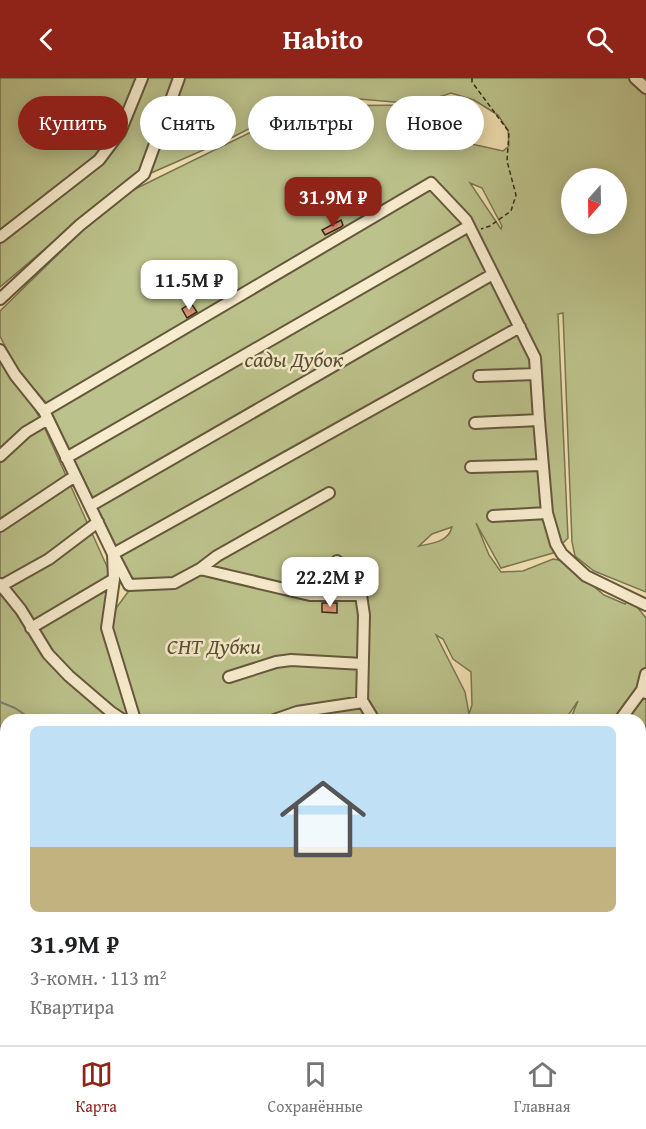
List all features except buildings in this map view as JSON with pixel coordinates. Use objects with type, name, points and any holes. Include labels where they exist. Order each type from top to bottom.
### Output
[{"type":"street","points":[[0,237],[99,160],[120,132],[142,78]]},
{"type":"street","points":[[0,298],[81,225],[144,174],[179,78]]},
{"type":"street","points":[[635,78],[646,88]]},
{"type":"street","points":[[0,456],[46,415],[431,183],[466,220],[535,358],[548,513],[556,544],[562,554],[585,576],[646,604]]},
{"type":"street","points":[[66,458],[470,229]]},
{"type":"street","points":[[90,506],[493,274]]},
{"type":"street","points":[[113,555],[520,327]]},
{"type":"street","points":[[0,350],[15,375],[46,415],[129,585],[174,583],[329,493]]},
{"type":"street","points":[[479,376],[536,374]]},
{"type":"street","points":[[476,423],[539,420]]},
{"type":"street","points":[[471,467],[543,465]]},
{"type":"street","points":[[0,526],[75,476]]},
{"type":"street","points":[[493,516],[548,513]]},
{"type":"street","points":[[98,522],[49,559],[0,585],[21,610],[48,654],[69,676],[114,714]]},
{"type":"street","points":[[113,555],[114,579],[106,628],[133,714]]},
{"type":"street","points":[[337,561],[344,595]]},
{"type":"street","points":[[200,569],[310,595],[361,595],[364,615],[362,702],[370,714]]},
{"type":"street","points":[[31,628],[114,579]]},
{"type":"street","points":[[229,677],[276,662],[291,660],[363,664]]},
{"type":"street","points":[[625,714],[644,691],[646,674]]},
{"type":"street","points":[[291,714],[362,702]]},
{"type":"path","points":[[470,229],[490,226],[511,211],[516,195],[507,160],[509,132],[472,82],[472,78]]},
{"type":"green space","points":[[0,78],[646,78],[646,592],[594,571],[575,556],[572,542],[563,313],[558,314],[568,538],[553,553],[501,568],[476,523],[489,555],[501,572],[523,571],[553,559],[564,561],[604,595],[625,604],[629,597],[646,618],[646,714],[573,714],[578,701],[569,714],[469,714],[0,714],[0,350],[41,420],[109,571],[103,626],[136,581],[130,575],[48,405],[15,367],[0,336],[0,311],[87,226],[131,191],[214,150],[236,150],[236,139],[248,134],[248,150],[374,150],[374,105],[386,105],[386,150],[484,150],[484,147],[503,151],[509,146],[508,130],[498,115],[484,106],[484,96],[461,96],[451,93],[442,96],[386,96],[386,101],[374,100],[374,96],[248,96],[248,129],[236,135],[236,96],[140,96],[140,150],[203,150],[117,188],[0,287]],"holes":[[[470,183],[482,188],[502,226],[501,229]],[[452,527],[444,539],[419,546],[432,534]],[[436,635],[443,639],[453,659],[471,672],[472,705],[469,714],[465,692]]]},
{"type":"waterway","points":[[0,702],[24,714]]},
{"type":"park label","name":"сады Дубок","points":[[294,359]]},
{"type":"park label","name":"СНТ Дубки","points":[[214,646]]}]
